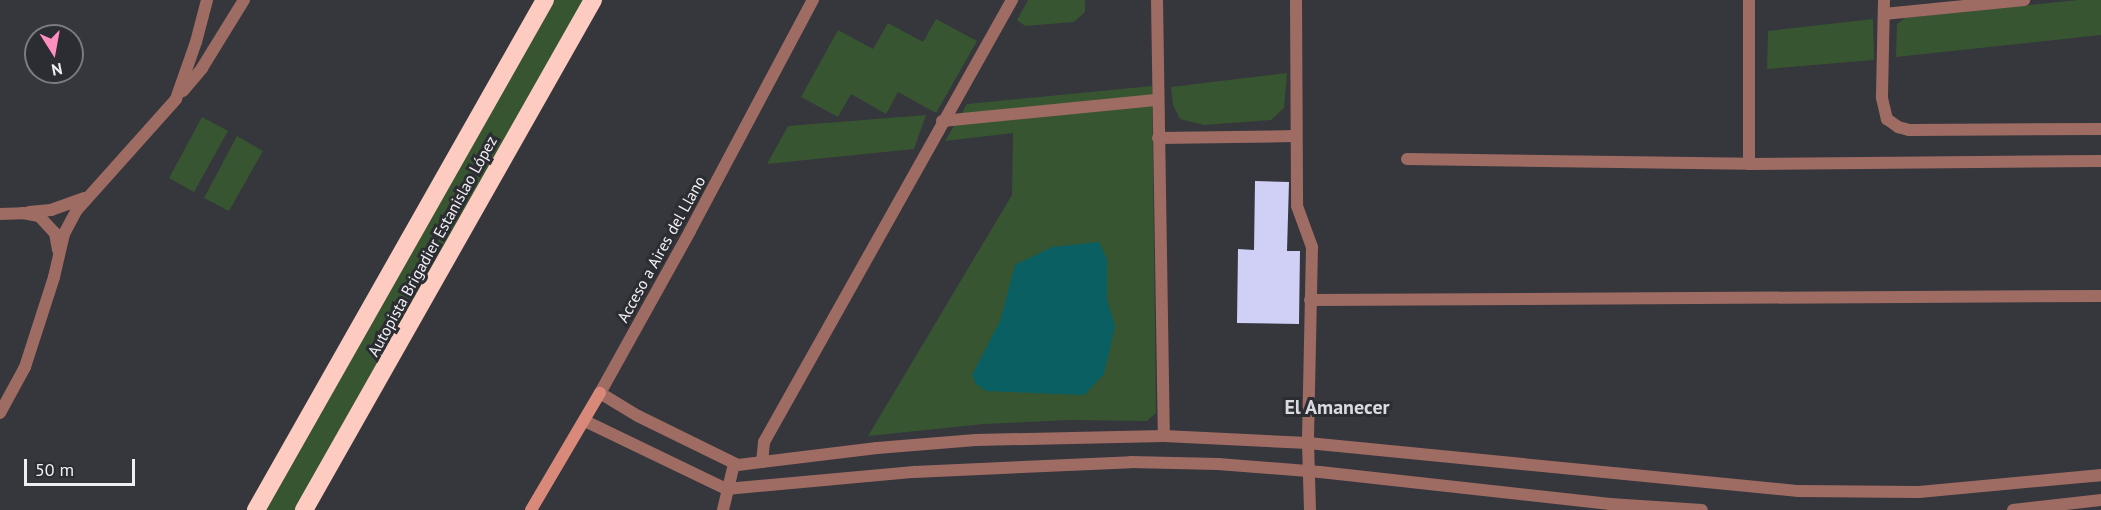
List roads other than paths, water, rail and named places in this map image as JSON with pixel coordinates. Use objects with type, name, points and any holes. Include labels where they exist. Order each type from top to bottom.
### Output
[{"type":"highway","name":"Autopista Brigadier Estanislao López","points":[[256,510],[545,0]]},
{"type":"highway","name":"Autopista Brigadier Estanislao López","points":[[304,510],[593,0]]},
{"type":"main road","name":"Acceso a Aires del Llano","points":[[531,510],[600,393]]},
{"type":"street","points":[[177,99],[207,0]]},
{"type":"street","points":[[0,413],[25,367],[54,277],[58,252],[76,211],[202,68],[244,0]]},
{"type":"street","name":"Acceso a Aires del Llano","points":[[600,393],[690,231],[813,0]]},
{"type":"street","points":[[762,462],[764,442],[942,121],[1012,0]]},
{"type":"street","points":[[1157,0],[1164,436]]},
{"type":"street","points":[[1296,0],[1298,206],[1312,247],[1308,443],[1310,510]]},
{"type":"street","points":[[1749,0],[1749,164]]},
{"type":"street","points":[[1884,0],[1882,98],[1887,119],[1898,127],[1909,129],[2101,129]]},
{"type":"street","points":[[1884,14],[2024,0]]},
{"type":"street","points":[[942,121],[1158,100]]},
{"type":"street","points":[[1158,138],[1296,136]]},
{"type":"street","points":[[1407,159],[1749,164],[2101,161]]},
{"type":"street","points":[[0,214],[23,213],[72,204],[93,193]]},
{"type":"street","points":[[23,213],[39,216],[49,224],[55,233],[58,252]]},
{"type":"street","points":[[1310,300],[2101,296]]},
{"type":"street","points":[[600,393],[638,416],[734,464],[877,448],[976,440],[1164,436],[1308,443],[1799,490],[1919,492],[2101,475]]},
{"type":"street","points":[[585,421],[726,489],[1026,465],[1197,463],[1310,471],[1610,504],[1702,510]]},
{"type":"street","points":[[723,510],[726,489],[734,464]]},
{"type":"street","points":[[2013,510],[2101,500]]},
{"type":"water","points":[[1099,242],[1107,259],[1107,300],[1115,326],[1104,374],[1084,395],[986,391],[976,384],[972,375],[1000,321],[1015,265],[1052,247]]},
{"type":"district","name":"El Amanecer","points":[[1337,407]]}]
